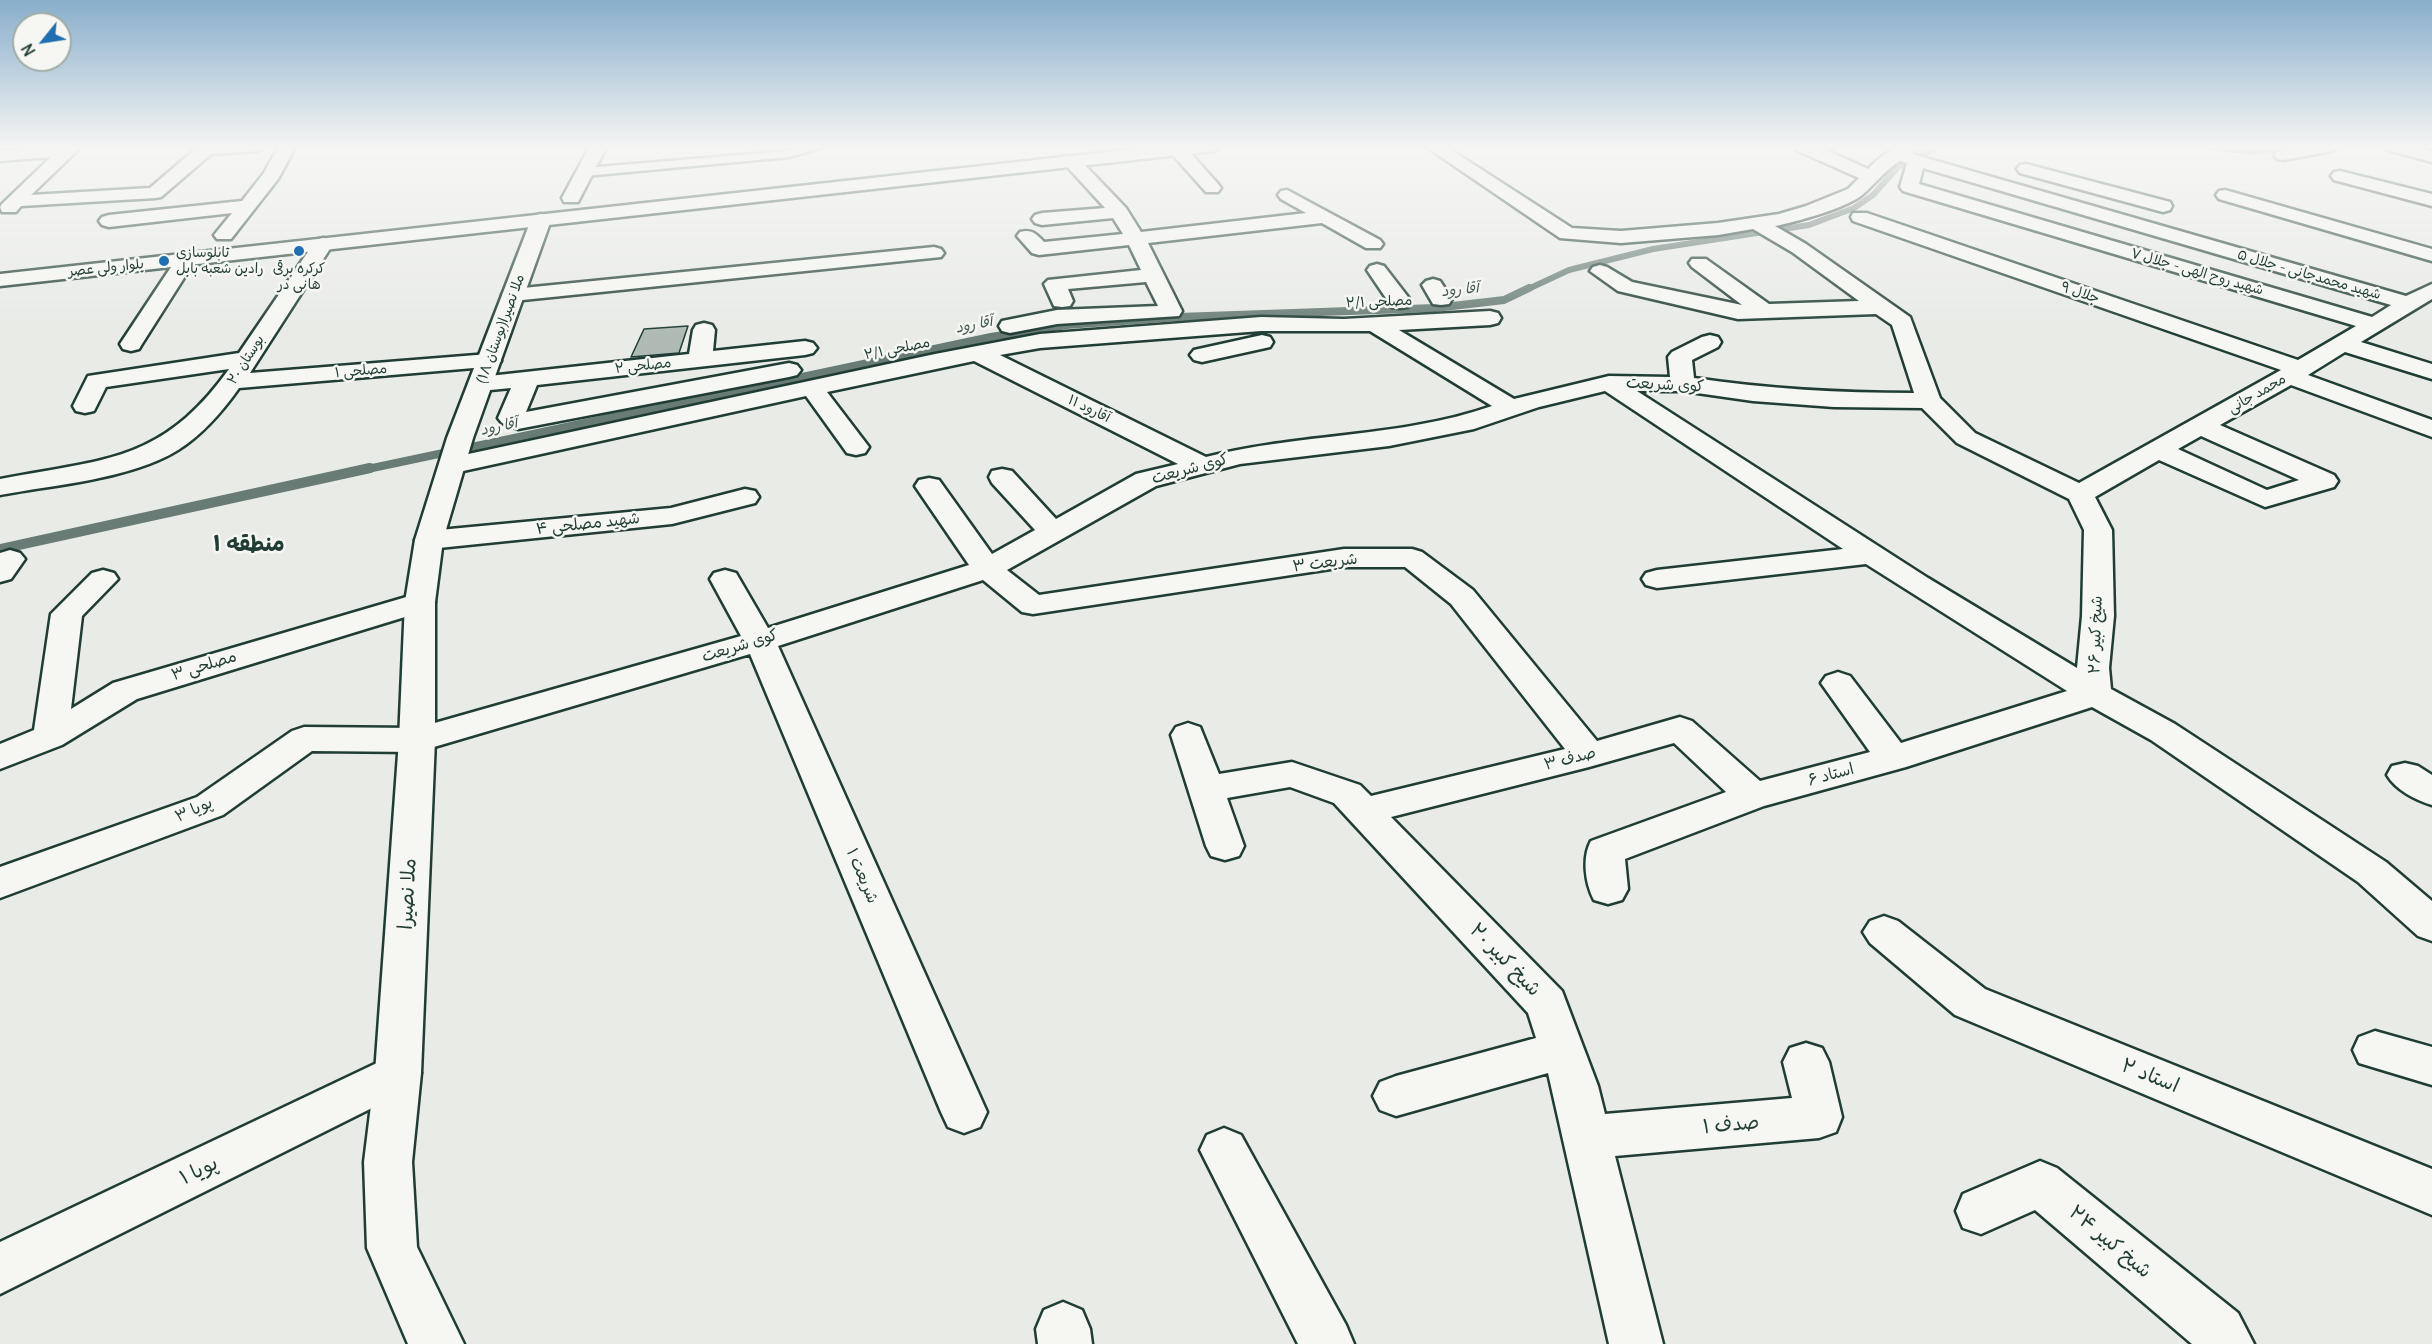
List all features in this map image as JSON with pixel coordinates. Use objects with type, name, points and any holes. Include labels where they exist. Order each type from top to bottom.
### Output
[{"type":"street","points":[[109,221],[220,209]]},
{"type":"street","points":[[224,235],[243,209]]},
{"type":"street","name":"بلوار ولی عصر","points":[[0,280],[323,244],[556,209]]},
{"type":"street","points":[[1116,209],[1136,238],[1171,311]]},
{"type":"street","points":[[1311,209],[1373,244]]},
{"type":"street","points":[[1528,209],[1567,234],[1621,237],[1718,229],[1756,223],[1816,209]]},
{"type":"street","name":"شهید روح الهی - جلال ۷","points":[[1982,209],[2375,325]]},
{"type":"street","name":"شهید محمدجانی - جلال ۵","points":[[2089,209],[2409,304]]},
{"type":"street","points":[[2272,209],[2432,255]]},
{"type":"street","name":"ملا نصیرا(بوستان ۱۸)","points":[[457,452],[544,210]]},
{"type":"street","points":[[1042,219],[1119,212]]},
{"type":"street","points":[[1027,236],[1039,249],[1325,217]]},
{"type":"street","name":"جلال ۹","points":[[1860,217],[2294,373],[2432,429]]},
{"type":"street","points":[[1279,222],[1292,239]]},
{"type":"street","points":[[1756,223],[1799,248],[1902,322],[1929,401],[1966,438],[2080,494]]},
{"type":"street","points":[[202,237],[247,232]]},
{"type":"street","name":"بوستان ۲۰","points":[[0,487],[98,468],[147,455],[170,444],[189,429],[234,381],[323,244]]},
{"type":"street","points":[[1965,253],[1994,244]]},
{"type":"street","points":[[513,295],[934,253]]},
{"type":"street","points":[[131,344],[186,259]]},
{"type":"street","points":[[1700,262],[1764,312]]},
{"type":"street","points":[[1377,270],[1400,302]]},
{"type":"street","points":[[1600,271],[1625,287],[1738,312],[1882,307]]},
{"type":"street","points":[[1062,302],[1055,284],[1153,275]]},
{"type":"street","name":"محمد جانی","points":[[2080,494],[2294,373],[2432,291]]},
{"type":"street","name":"مصلحی ۲/۱","points":[[1371,314],[1400,302],[1445,294]]},
{"type":"street","name":"مصلحی ۲/۱","points":[[527,379],[511,418],[518,421],[534,420],[1057,317],[1171,311],[1276,314]]},
{"type":"street","points":[[1202,355],[1283,337],[1276,314]]},
{"type":"street","points":[[457,452],[812,388],[1040,341],[1276,314],[1490,318]]},
{"type":"street","points":[[1371,314],[1512,408]]},
{"type":"street","points":[[700,359],[704,330]]},
{"type":"street","points":[[1683,384],[1680,357],[1710,342]]},
{"type":"street","points":[[2342,344],[2432,372]]},
{"type":"street","name":"مصلحی ۲","points":[[480,384],[805,348]]},
{"type":"street","name":"آقارود ۱۱","points":[[977,354],[1202,465]]},
{"type":"street","points":[[85,406],[96,381],[248,359]]},
{"type":"street","name":"مصلحی ۱","points":[[234,381],[489,361]]},
{"type":"street","points":[[1768,376],[1807,398]]},
{"type":"street","points":[[1608,383],[1917,584],[2095,694]]},
{"type":"street","name":"کوی شریعت","points":[[417,740],[760,640],[987,569],[1146,480],[1239,456],[1389,438],[1474,421],[1512,408],[1608,383],[1683,384],[1753,394],[1807,398],[1929,401]]},
{"type":"street","points":[[812,388],[856,447]]},
{"type":"street","points":[[2158,450],[2265,499],[2324,481],[2200,426]]},
{"type":"street","name":"ملا نصیرا","points":[[437,1344],[423,1318],[393,1248],[388,1162],[398,1073],[417,740],[420,602],[429,540],[457,452]]},
{"type":"street","points":[[1002,477],[1053,533]]},
{"type":"street","name":"شریعت ۳","points":[[929,486],[987,569],[1033,605],[1344,558],[1412,558],[1462,597],[1589,754]]},
{"type":"street","name":"شیخ کبیر ۲۶","points":[[2080,494],[2098,530],[2098,615],[2093,668],[2095,694],[2163,732],[2372,872],[2426,913]]},
{"type":"street","name":"شهید مصلحی ۴","points":[[429,540],[672,516],[746,498]]},
{"type":"street","points":[[1657,579],[1872,554]]},
{"type":"street","points":[[50,738],[68,614],[103,579]]},
{"type":"street","name":"شریعت ۱","points":[[725,579],[760,640],[964,1112]]},
{"type":"street","name":"مصلحی ۳","points":[[0,757],[50,738],[125,691],[420,602]]},
{"type":"street","points":[[1838,683],[1893,758]]},
{"type":"street","name":"استاد ۶","points":[[1608,889],[1605,851],[1753,796],[1893,758],[2095,694]]},
{"type":"street","name":"صدف ۳","points":[[1363,811],[1680,729],[1753,796]]},
{"type":"street","points":[[1188,735],[1225,846]]},
{"type":"street","name":"پویا ۳","points":[[0,883],[210,806],[304,739],[417,740]]},
{"type":"street","name":"شیخ کبیر ۲۰","points":[[1206,789],[1292,774],[1347,794],[1547,1004],[1575,1086],[1636,1344]]},
{"type":"street","name":"استاد ۲","points":[[1884,932],[1970,1002],[2432,1192]]},
{"type":"street","points":[[1396,1096],[1562,1050]]},
{"type":"street","points":[[2375,1050],[2432,1066]]},
{"type":"street","name":"صدف ۱","points":[[1586,1137],[1819,1117],[1806,1062]]},
{"type":"street","name":"پویا ۱","points":[[0,1269],[398,1073]]},
{"type":"street","points":[[1224,1150],[1327,1344]]},
{"type":"street","name":"شیخ کبیر ۲۴","points":[[1981,1210],[2040,1184],[2219,1332],[2227,1344]]},
{"type":"building","points":[[688,326],[679,353],[631,357],[644,329]]},
{"type":"waterway","name":"آقا رود","points":[[1526,290],[1569,270],[1653,249],[1809,225],[1852,209]]},
{"type":"waterway","name":"آقا رود","points":[[363,470],[991,337],[1066,325],[1178,317],[1435,308],[1504,300],[1529,288]]},
{"type":"waterway","name":"آقا رود","points":[[0,549],[370,468]]},
{"type":"place","name":"کرکره برقی هانی در","points":[[299,251]]},
{"type":"place","name":"تابلوسازی رادین شعبه بابل","points":[[164,261]]},
{"type":"district","name":"منطقه ۱","points":[[249,545]]}]
